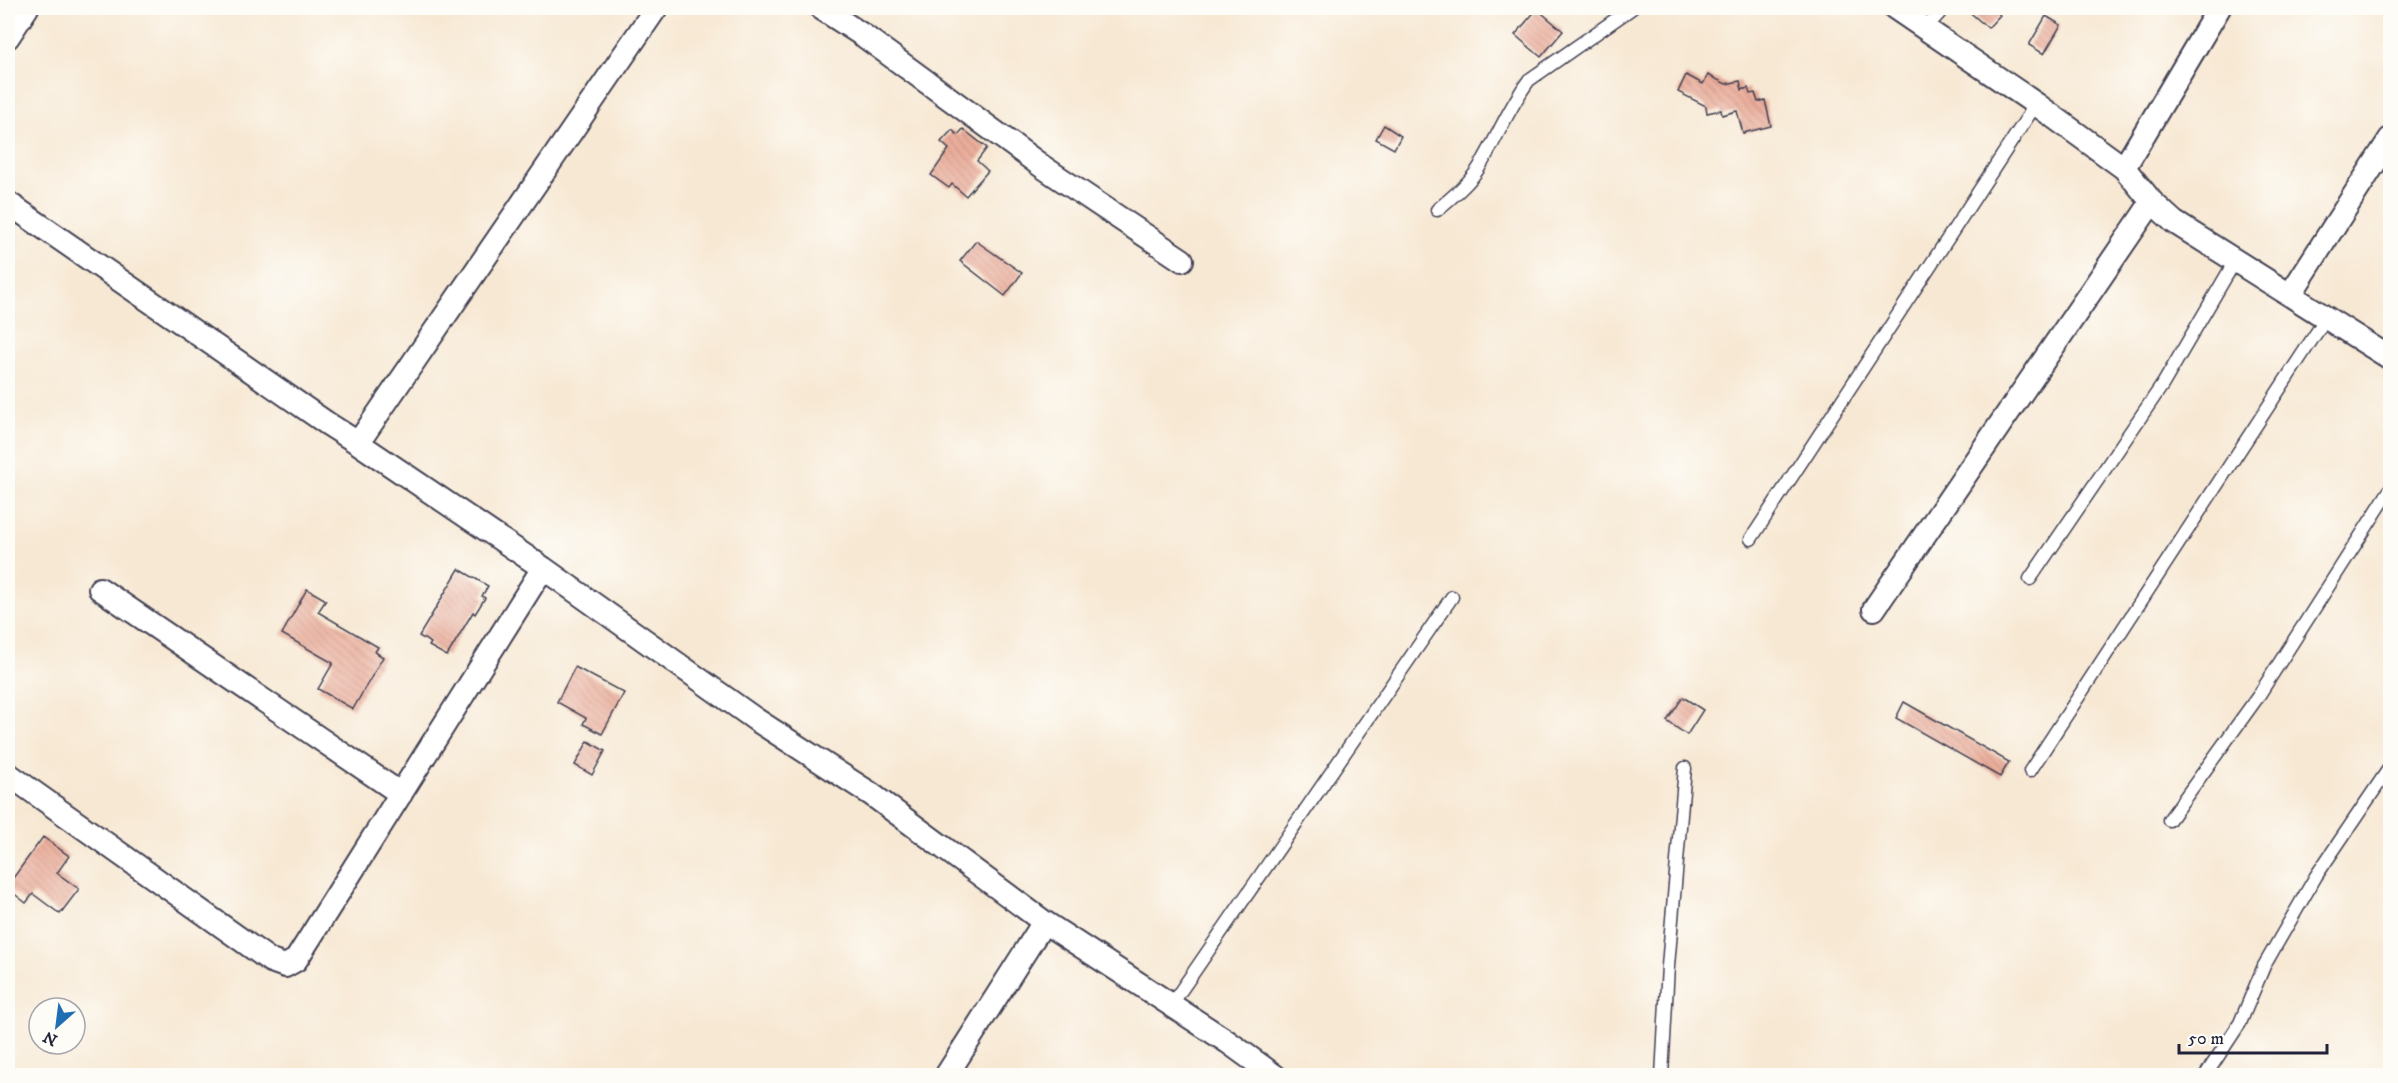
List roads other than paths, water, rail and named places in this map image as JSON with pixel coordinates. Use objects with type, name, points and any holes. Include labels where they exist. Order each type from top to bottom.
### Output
[{"type":"street","points":[[8,37],[27,8]]},
{"type":"street","points":[[358,442],[656,8]]},
{"type":"street","points":[[821,8],[864,36],[1043,167],[1182,260]]},
{"type":"street","points":[[1894,8],[2036,104],[2124,168],[2152,202],[2174,222],[2391,358]]},
{"type":"street","points":[[2124,168],[2219,8]]},
{"type":"street","points":[[2290,295],[2391,139]]},
{"type":"street","points":[[1874,609],[2152,202]]},
{"type":"street","points":[[8,203],[328,424],[543,568],[755,719],[871,794],[1044,922],[1228,1042],[1275,1076]]},
{"type":"street","points":[[8,774],[271,962],[285,966],[296,960],[543,568]]},
{"type":"street","points":[[100,589],[401,794]]},
{"type":"street","points":[[946,1076],[1044,922]]},
{"type":"lane","points":[[1437,210],[1470,180],[1479,168],[1529,80],[1632,8]]},
{"type":"lane","points":[[1925,29],[1944,8]]},
{"type":"lane","points":[[1751,539],[2036,104]]},
{"type":"lane","points":[[2031,579],[2163,384],[2235,261]]},
{"type":"lane","points":[[2030,771],[2326,318]]},
{"type":"lane","points":[[2169,820],[2257,698],[2391,490]]},
{"type":"lane","points":[[1171,1005],[1452,597]]},
{"type":"lane","points":[[2205,1076],[2240,1023],[2264,966],[2316,876],[2391,766]]},
{"type":"lane","points":[[1662,1076],[1668,966],[1685,768]]}]
